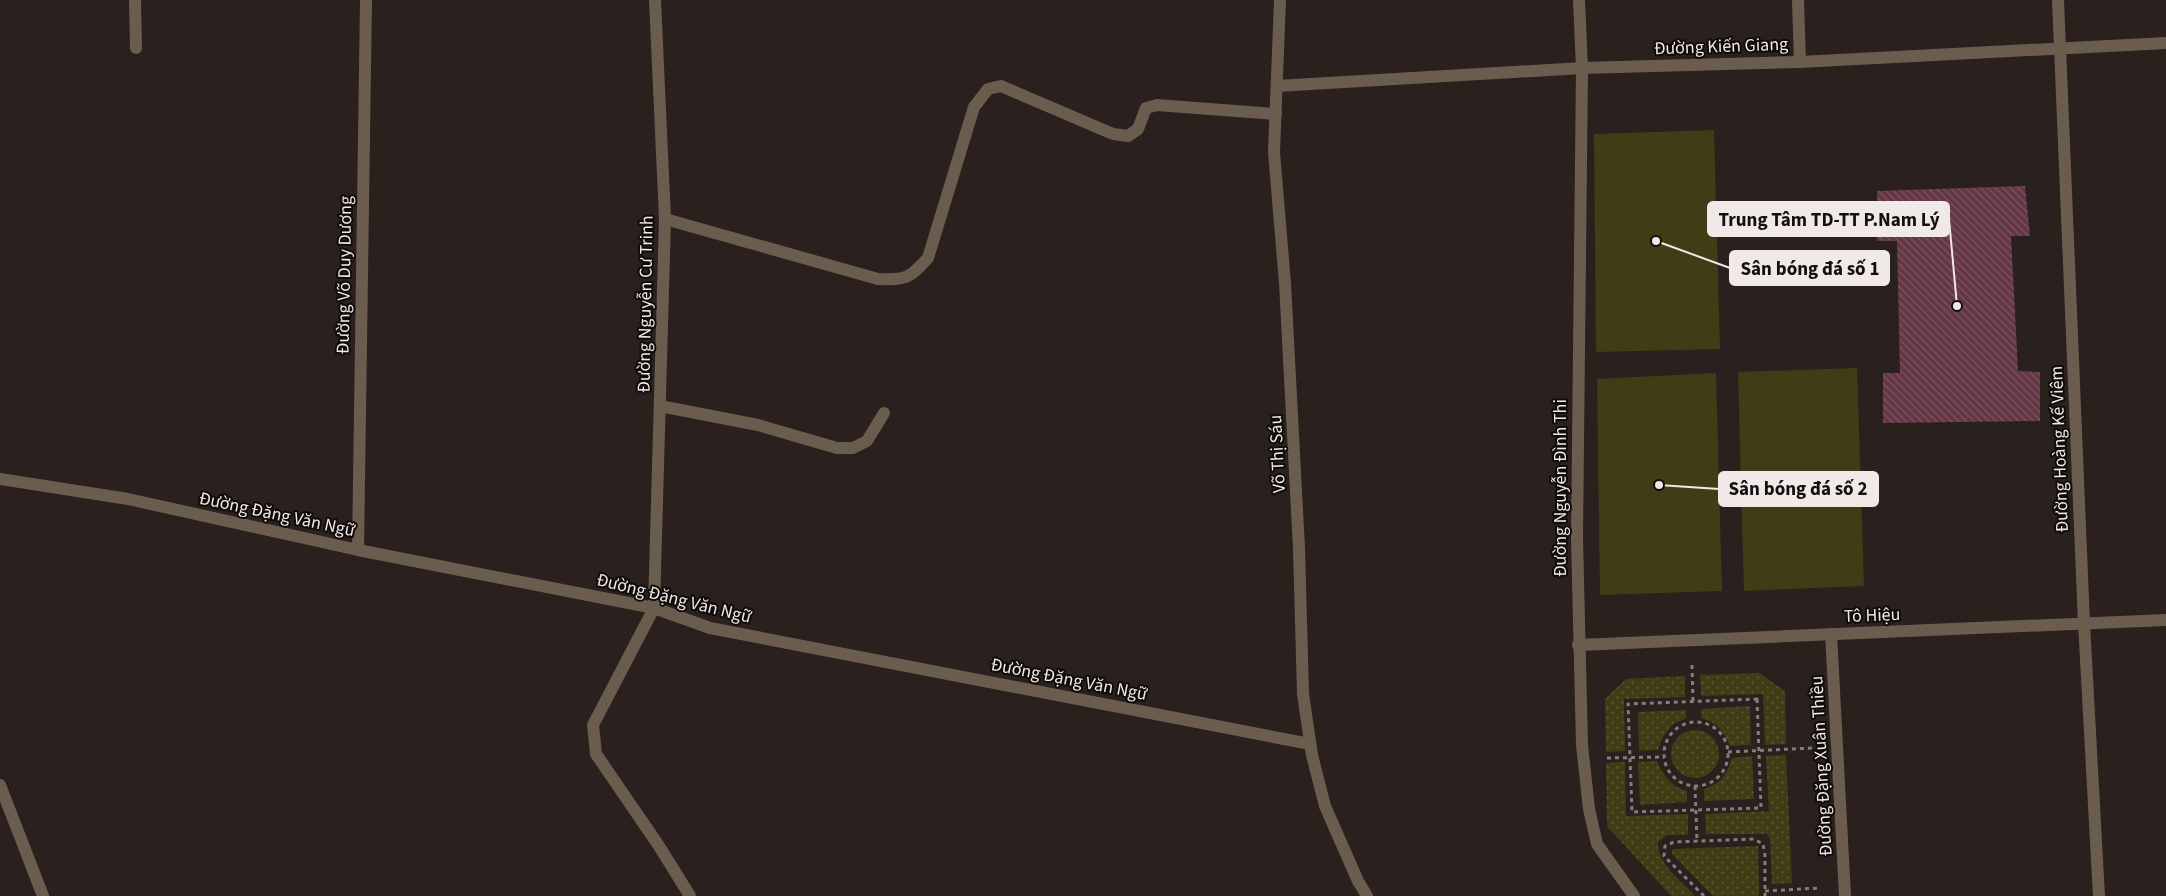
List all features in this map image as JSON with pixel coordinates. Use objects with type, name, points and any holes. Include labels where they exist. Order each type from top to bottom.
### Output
[{"type":"street","points":[[135,0],[136,48]]},
{"type":"street","name":"Đường Võ Duy Dương","points":[[358,550],[366,0]]},
{"type":"street","name":"Đường Nguyễn Cư Trinh","points":[[654,608],[665,219],[655,0]]},
{"type":"street","name":"Võ Thị Sáu","points":[[1280,0],[1274,152],[1286,293],[1297,509],[1303,694],[1310,744],[1325,806],[1358,881],[1367,896]]},
{"type":"street","name":"Đường Nguyễn Đình Thi","points":[[1579,0],[1582,68],[1577,538],[1578,645],[1584,759],[1589,809],[1597,844],[1634,896]]},
{"type":"street","points":[[1798,0],[1800,62]]},
{"type":"street","name":"Đường Hoàng Kế Viêm","points":[[2058,0],[2084,624],[2099,896]]},
{"type":"street","name":"Đường Kiến Giang","points":[[1277,86],[1582,68],[1800,62],[2166,42]]},
{"type":"street","points":[[665,219],[878,279],[900,280],[914,274],[928,258],[974,107],[988,89],[1001,86],[1113,134],[1128,136],[1138,129],[1146,108],[1157,105],[1276,114]]},
{"type":"street","points":[[660,406],[758,425],[837,448],[853,448],[867,441],[884,413]]},
{"type":"street","name":"Đường Đặng Văn Ngữ","points":[[0,478],[128,499],[358,550],[654,608],[710,628],[1310,744]]},
{"type":"street","points":[[654,608],[593,725],[593,738],[596,754],[659,846],[690,896]]},
{"type":"street","name":"Tô Hiệu","points":[[1578,645],[2166,620]]},
{"type":"street","name":"Đường Đặng Xuân Thiều","points":[[1831,634],[1845,891]]},
{"type":"street","points":[[0,784],[43,896]]},
{"type":"path","points":[[1691,640],[1693,702]]},
{"type":"path","points":[[1758,699],[1759,750],[1761,808],[1632,812],[1628,704],[1758,699]]},
{"type":"path","points":[[1690,722],[1700,722],[1711,726],[1719,732],[1725,741],[1728,752],[1726,762],[1718,776],[1706,784],[1695,786],[1685,784],[1676,779],[1669,772],[1664,757],[1666,742],[1671,733],[1680,726],[1690,722]]},
{"type":"path","points":[[1728,752],[1838,747]]},
{"type":"path","points":[[1584,759],[1664,757]]},
{"type":"path","points":[[1695,786],[1697,841]]},
{"type":"path","points":[[1704,896],[1664,856],[1666,846],[1674,842],[1754,839],[1762,844],[1765,855],[1766,896]]},
{"type":"path","points":[[1765,891],[1845,891]]},
{"type":"shaded area","points":[[1714,130],[1720,349],[1596,352],[1594,134]]},
{"type":"shaded area","points":[[1857,368],[1864,586],[1744,591],[1738,372]]},
{"type":"shaded area","points":[[1716,373],[1722,591],[1600,595],[1597,379]]},
{"type":"shaded area","points":[[1759,673],[1785,691],[1786,744],[1765,745],[1763,694],[1701,696],[1700,675]]},
{"type":"shaded area","points":[[1685,676],[1685,697],[1624,699],[1625,751],[1606,752],[1605,699],[1626,679]]},
{"type":"shaded area","points":[[1750,706],[1751,745],[1730,746],[1720,728],[1712,722],[1702,719],[1701,709]]},
{"type":"shaded area","points":[[1686,710],[1686,719],[1675,723],[1668,730],[1658,750],[1639,751],[1638,712]]},
{"type":"shaded area","points":[[1690,730],[1700,730],[1712,737],[1719,749],[1719,759],[1712,771],[1700,778],[1690,778],[1682,774],[1675,767],[1671,759],[1671,749],[1675,741],[1682,734]]},
{"type":"shaded area","points":[[1786,755],[1792,883],[1772,884],[1770,838],[1767,834],[1706,834],[1705,814],[1769,811],[1766,756]]},
{"type":"shaded area","points":[[1752,756],[1754,799],[1704,801],[1704,789],[1722,778],[1732,758]]},
{"type":"shaded area","points":[[1657,761],[1668,780],[1687,791],[1687,802],[1640,805],[1638,762]]},
{"type":"shaded area","points":[[1625,762],[1626,816],[1688,814],[1688,835],[1667,835],[1658,842],[1658,850],[1665,864],[1695,896],[1671,896],[1607,826],[1606,763]]},
{"type":"shaded area","points":[[1758,846],[1759,896],[1713,896],[1672,854],[1672,849]]},
{"type":"building","points":[[2025,186],[2030,236],[2011,236],[2018,371],[2040,372],[2040,421],[1883,423],[1883,373],[1900,373],[1897,241],[1877,241],[1877,191]]},
{"type":"place","name":"Sân bóng đá số 1","points":[[1656,241]]},
{"type":"place","name":"Trung Tâm TD-TT P.Nam Lý","points":[[1957,306]]},
{"type":"place","name":"Sân bóng đá số 2","points":[[1659,485]]}]
